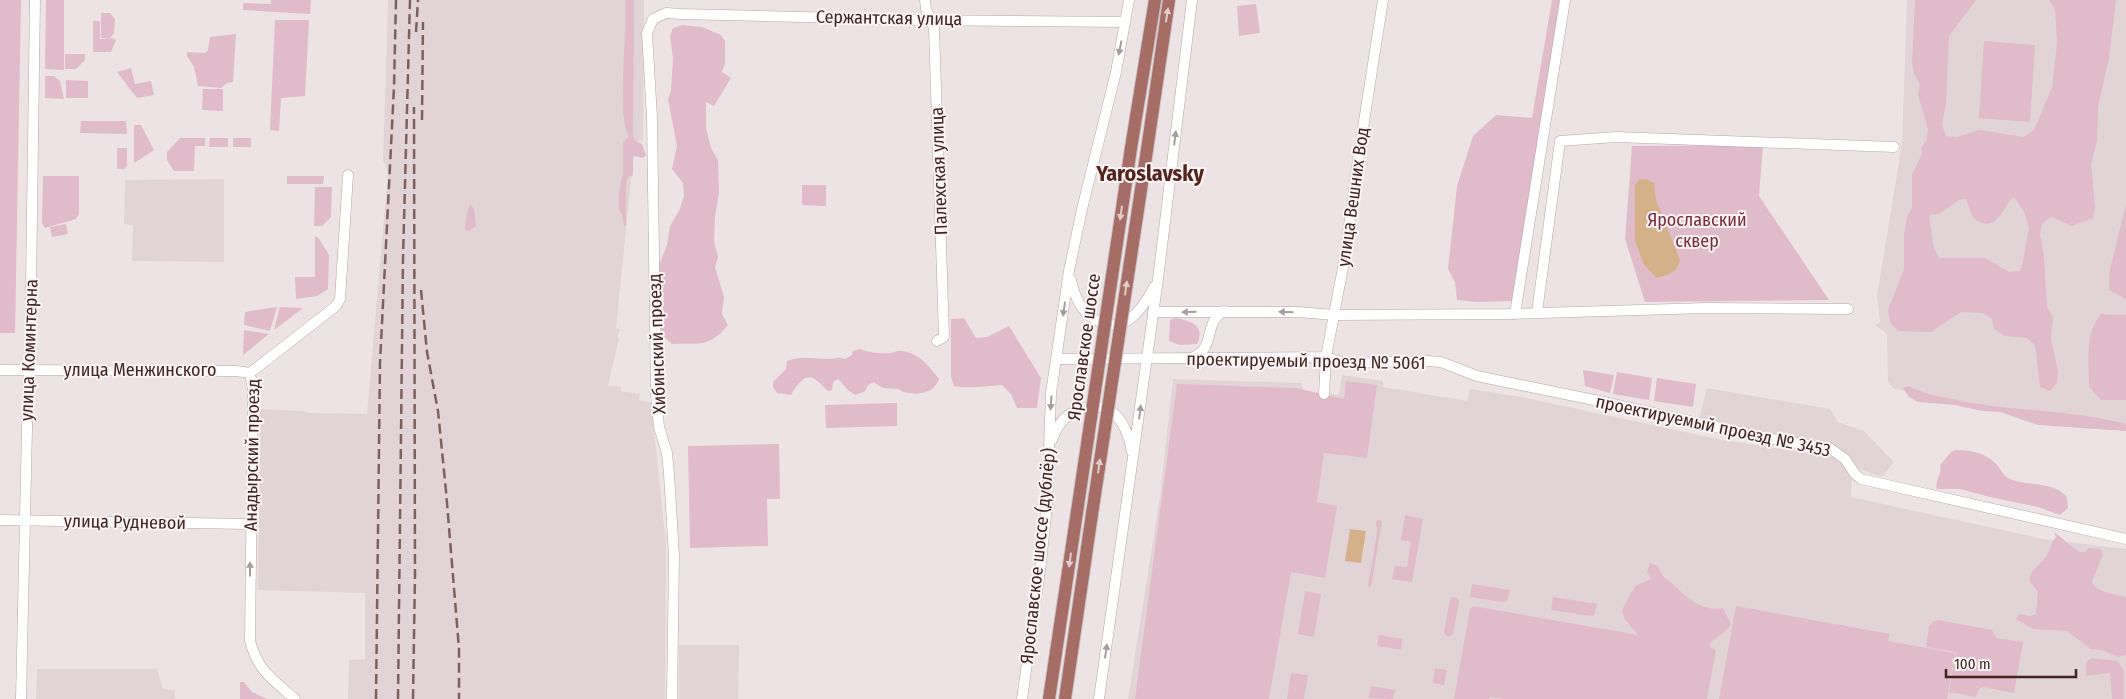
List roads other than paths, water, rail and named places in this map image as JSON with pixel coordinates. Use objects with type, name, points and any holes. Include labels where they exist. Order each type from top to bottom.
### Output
[{"type":"main road","name":"Ярославское шоссе","points":[[1049,699],[1131,148],[1155,0]]},
{"type":"main road","name":"Ярославское шоссе","points":[[1065,699],[1169,0]]},
{"type":"street","name":"улица Коминтерна","points":[[21,699],[30,357],[35,0]]},
{"type":"street","name":"Палехская улица","points":[[925,0],[926,9],[934,28],[944,337],[937,340]]},
{"type":"street","name":"Ярославское шоссе (дублёр)","points":[[1022,699],[1041,563],[1050,446],[1051,401],[1069,271],[1126,22],[1129,0]]},
{"type":"street","points":[[1099,699],[1134,460],[1192,0]]},
{"type":"street","name":"улица Вешних Вод","points":[[1324,394],[1326,357],[1335,315],[1383,0]]},
{"type":"street","points":[[1514,314],[1565,0]]},
{"type":"street","name":"Сержантская улица","points":[[653,19],[666,14],[1126,22]]},
{"type":"street","name":"Хибинский проезд","points":[[653,19],[647,33],[652,117],[656,394],[659,427],[667,453],[674,556],[672,699]]},
{"type":"street","points":[[1537,312],[1560,141],[1626,138],[1894,147]]},
{"type":"street","name":"Анадырский проезд","points":[[295,699],[258,664],[250,641],[253,390],[250,373],[336,306],[340,299],[348,175]]},
{"type":"street","points":[[1069,271],[1074,292],[1081,306],[1090,316],[1104,324],[1114,325],[1125,322],[1143,306],[1158,279]]},
{"type":"street","points":[[1153,312],[1298,312],[1335,315],[1514,314],[1706,308],[1848,308]]},
{"type":"street","points":[[1188,359],[1200,355],[1206,349],[1212,323],[1224,311]]},
{"type":"street","name":"проектируемый проезд № 5061","points":[[1057,359],[1146,360],[1326,357],[1344,363],[1428,361],[1441,362],[1476,376],[1551,392]]},
{"type":"street","name":"улица Менжинского","points":[[0,370],[171,370],[250,373]]},
{"type":"street","name":"проектируемый проезд № 3453","points":[[1551,392],[1831,449],[1845,459],[1855,474],[1861,479],[2126,539]]},
{"type":"street","points":[[1050,446],[1059,424],[1068,415],[1086,407],[1101,407],[1110,410],[1122,424],[1132,449],[1134,460]]},
{"type":"street","name":"улица Рудневой","points":[[0,520],[250,524]]},
{"type":"railway","points":[[376,699],[380,363],[394,87],[396,0]]},
{"type":"railway","points":[[398,699],[403,258],[410,0]]},
{"type":"railway","points":[[416,32],[418,0]]},
{"type":"railway","points":[[422,120],[423,22]]},
{"type":"railway","points":[[413,699],[415,574],[414,107]]},
{"type":"railway","points":[[421,290],[427,352],[438,411],[446,491],[459,649],[459,699]]},
{"type":"district","name":"Yaroslavsky","points":[[1150,173]]},
{"type":"park label","name":"Ярославский сквер","points":[[1697,230]]}]
